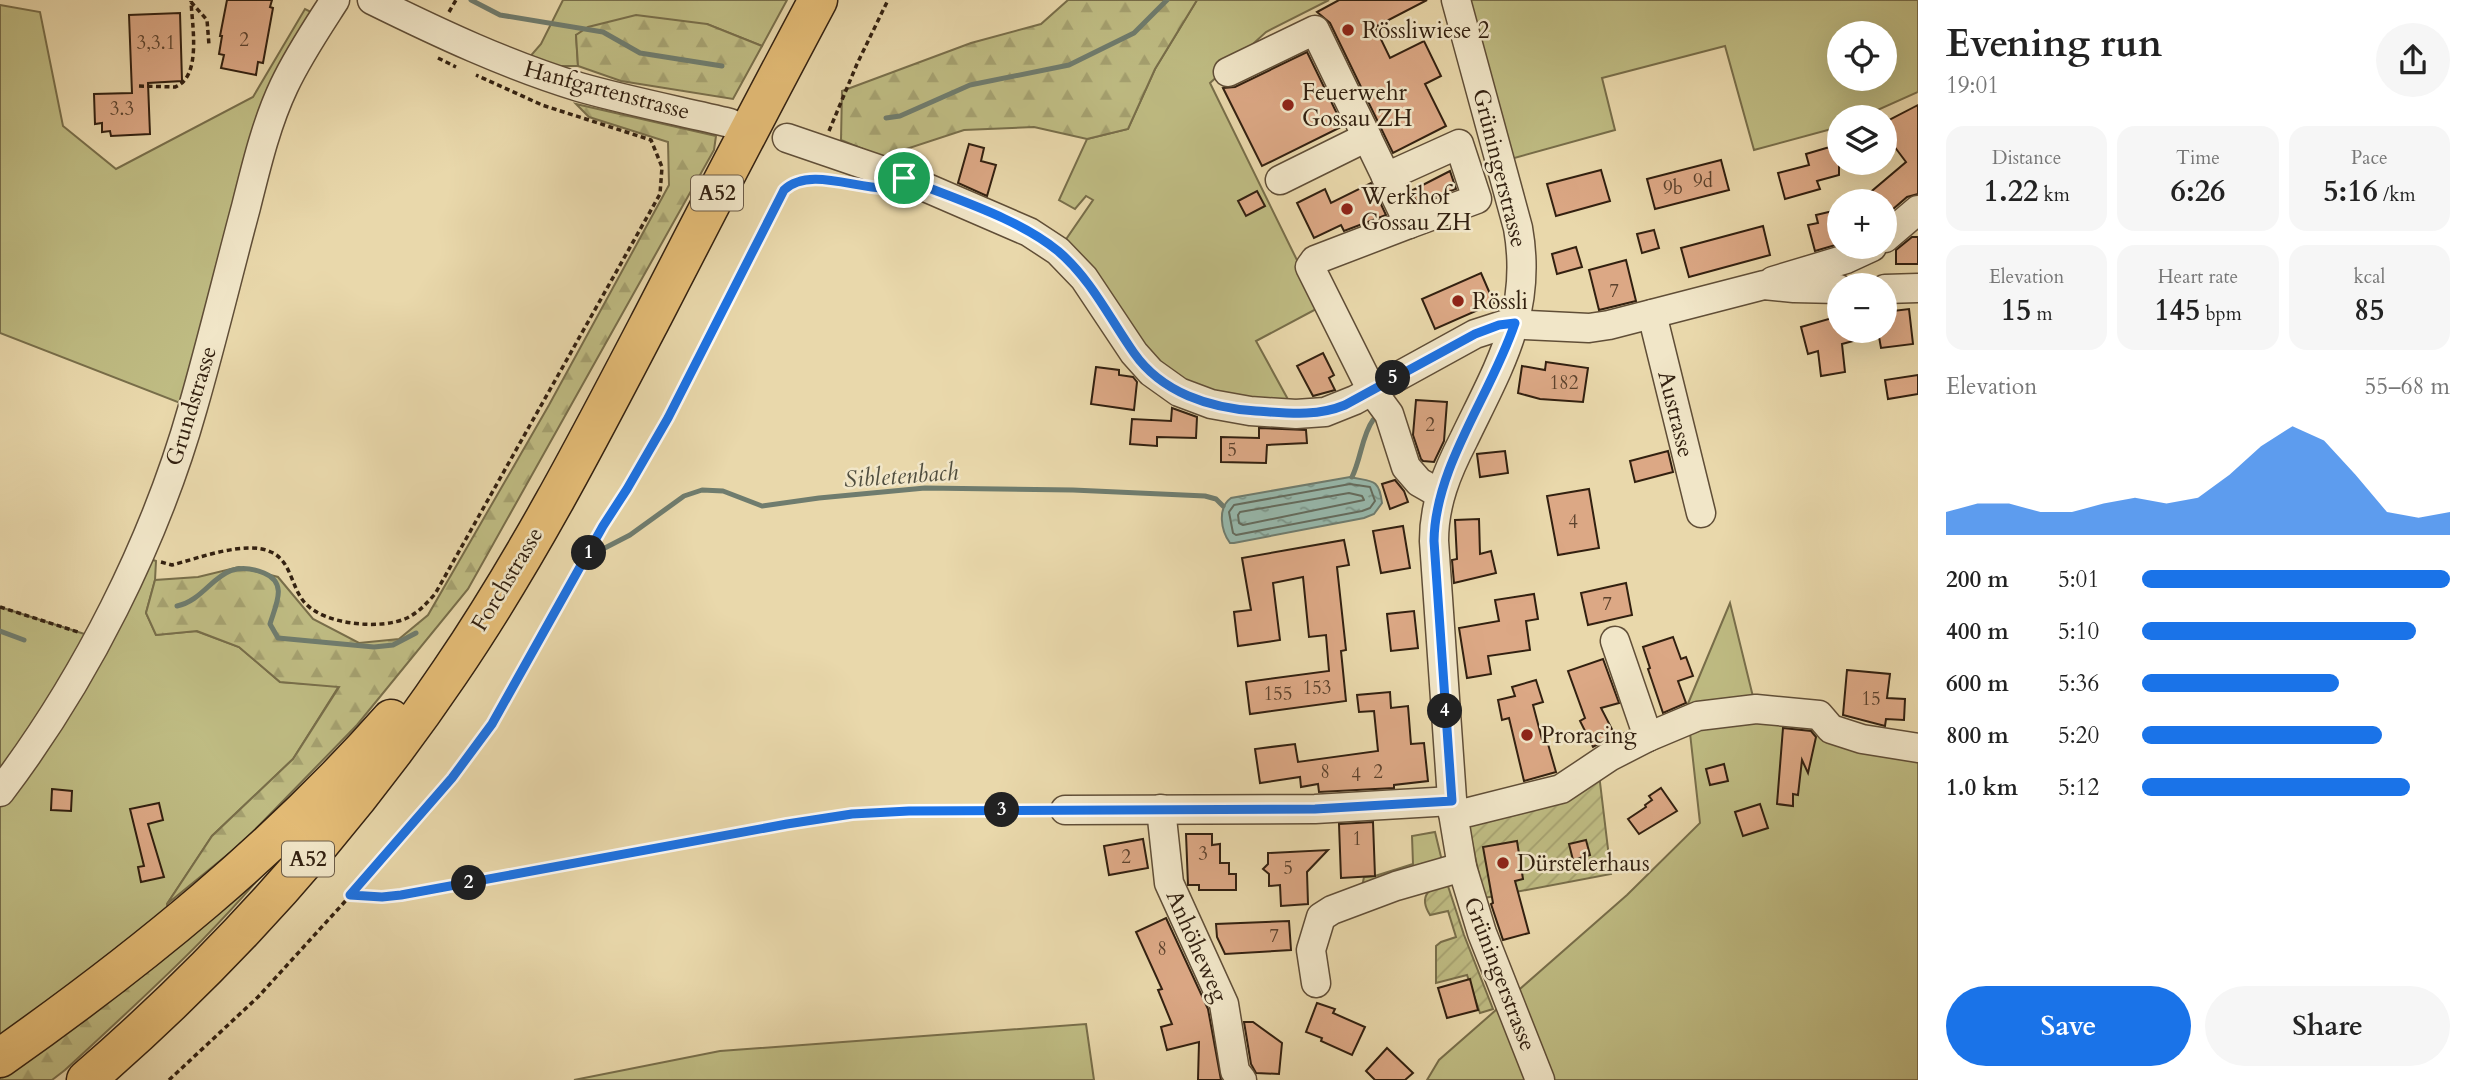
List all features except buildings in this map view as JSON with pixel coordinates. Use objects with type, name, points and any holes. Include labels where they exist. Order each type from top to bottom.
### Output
[{"type":"highway","name":"Forchstrasse","points":[[86,1080],[211,964],[318,848],[397,747],[452,669],[572,470],[818,0]]},
{"type":"highway","name":"Forchstrasse","points":[[117,1080],[225,978],[315,881],[389,790],[470,678],[522,596],[592,474],[841,0]]},
{"type":"highway","points":[[0,1058],[141,954],[254,858],[372,741],[493,605]]},
{"type":"street","name":"Grundstrasse","points":[[0,792],[44,730],[97,639],[139,555],[193,408],[274,110],[294,67],[335,0]]},
{"type":"street","name":"Hanfgartenstrasse","points":[[372,0],[433,30],[521,67],[580,87],[730,123]]},
{"type":"street","name":"Grüningerstrasse","points":[[1456,0],[1520,240],[1523,281],[1515,323],[1504,355],[1448,470],[1440,494],[1434,541],[1452,807],[1462,867],[1482,933],[1540,1080]]},
{"type":"street","points":[[1228,72],[1315,30],[1409,224]]},
{"type":"street","points":[[1386,177],[1455,133],[1477,199],[1315,260],[1310,265],[1372,390],[1389,414],[1403,460],[1419,482],[1440,494]]},
{"type":"street","points":[[787,138],[904,178],[1013,223],[1044,241],[1058,251],[1084,278],[1142,363],[1168,386],[1211,404],[1250,411],[1305,414],[1336,409],[1475,334],[1499,325],[1515,323],[1589,328],[1609,325],[1764,285],[1846,259]]},
{"type":"street","points":[[1280,180],[1367,138]]},
{"type":"street","points":[[1897,228],[1918,210]]},
{"type":"street","points":[[1764,285],[1827,289]]},
{"type":"street","points":[[1897,289],[1918,288]]},
{"type":"street","name":"Austrasse","points":[[1652,314],[1700,513]]},
{"type":"street","points":[[1615,641],[1648,737]]},
{"type":"street","points":[[1065,810],[1452,807],[1469,812],[1561,789],[1609,757],[1698,716],[1756,709],[1819,715],[1831,729],[1861,740],[1918,748]]},
{"type":"street","name":"Anhöheweg","points":[[1161,809],[1169,883],[1224,1004],[1235,1071],[1242,1080]]},
{"type":"street","name":"Grüningerstrasse","points":[[1315,983],[1311,950],[1321,917],[1332,910],[1396,886],[1462,867]]},
{"type":"path","points":[[822,149],[857,64],[888,0]]},
{"type":"path","points":[[190,1],[207,20],[209,45]]},
{"type":"path","points":[[139,86],[175,87],[189,76],[193,58],[190,1]]},
{"type":"path","points":[[433,30],[431,44],[434,53],[443,62],[462,69]]},
{"type":"path","points":[[156,561],[172,565],[239,549],[262,549],[274,553],[284,562],[297,593],[307,605],[324,617],[345,623],[386,623],[405,619],[422,609],[435,594],[660,194],[662,181],[662,167],[651,140],[542,105],[474,74]]},
{"type":"path","points":[[169,1080],[258,997],[458,771],[492,724],[603,526],[662,428],[780,195],[788,186],[801,180],[856,185]]},
{"type":"path","points":[[0,607],[97,639]]},
{"type":"path","points":[[350,895],[401,895],[852,814],[1065,810]]},
{"type":"green space","points":[[563,0],[787,0],[762,46],[707,24],[576,35],[578,66],[543,66],[527,60],[541,44]]},
{"type":"green space","points":[[1068,0],[1197,0],[1155,69],[1128,129],[1087,139],[1034,127],[964,130],[882,157],[841,140],[842,91],[971,43],[1041,24]]},
{"type":"green space","points":[[1197,0],[1329,0],[1266,32],[1210,83],[1320,307],[1256,341],[1296,414],[1187,396],[1058,251],[1093,200],[1086,196],[1075,209],[1059,200],[1087,139],[1128,129],[1155,69]]},
{"type":"green space","points":[[1456,0],[1918,0],[1918,92],[1889,105],[1827,105],[1827,130],[1754,150],[1725,46],[1602,78],[1615,130],[1500,162]]},
{"type":"green space","points":[[0,5],[40,12],[63,126],[116,169],[253,97],[305,9],[323,18],[305,48],[193,408],[0,333]]},
{"type":"green space","points":[[636,15],[707,24],[762,46],[733,99],[621,81],[578,66],[576,35],[588,27]]},
{"type":"green space","points":[[576,104],[716,136],[714,150],[468,589],[357,725],[243,842],[167,904],[212,836],[293,759],[339,687],[280,682],[239,647],[197,631],[156,635],[146,613],[155,580],[198,577],[239,567],[278,577],[313,619],[359,643],[399,639],[428,615],[549,405],[669,185],[668,142],[589,117]]},
{"type":"green space","points":[[139,555],[156,561],[155,580],[146,613],[156,635],[196,631],[239,647],[280,682],[339,686],[293,759],[212,836],[167,904],[170,931],[0,1048],[0,607],[97,638]]},
{"type":"green space","points":[[1730,603],[1756,709],[1831,729],[1918,734],[1918,1080],[1427,1080],[1439,1060],[1627,895],[1700,823],[1687,706]]},
{"type":"green space","points":[[1599,774],[1611,874],[1484,898],[1467,819]]},
{"type":"green space","points":[[300,827],[247,893],[218,924],[65,1070],[52,1080],[0,1080],[0,1071]]},
{"type":"green space","points":[[1435,832],[1443,865],[1361,892],[1364,877],[1413,864],[1412,836]]},
{"type":"green space","points":[[1447,883],[1493,1009],[1480,1013],[1467,975],[1436,983],[1436,946],[1456,937],[1448,911],[1430,915],[1425,898],[1435,887]]},
{"type":"green space","points":[[1086,1024],[1094,1080],[574,1080],[720,1051]]},
{"type":"water","points":[[1350,477],[1373,482],[1379,489],[1382,503],[1374,514],[1234,543],[1230,543],[1227,538],[1222,513],[1231,498]]},
{"type":"waterway","points":[[471,0],[500,15],[603,32],[640,53],[722,66]]},
{"type":"waterway","points":[[886,118],[900,116],[970,85],[1069,65],[1134,33],[1167,0]]},
{"type":"waterway","points":[[1352,477],[1373,420]]},
{"type":"waterway","name":"Sibletenbach","points":[[599,551],[630,535],[684,496],[702,490],[723,491],[762,506],[925,488],[1073,490],[1205,496],[1216,499],[1223,506]]},
{"type":"waterway","name":"Sibletenbach","points":[[177,606],[189,602],[225,573],[248,569],[264,573],[276,582],[278,595],[270,624],[278,638],[374,647],[393,645],[416,633]]},
{"type":"waterway","name":"Sibletenbach","points":[[0,631],[24,640]]},
{"type":"place","name":"Rössliwiese 2","points":[[1348,30]]},
{"type":"place","name":"Feuerwehr Gossau ZH","points":[[1288,105]]},
{"type":"place","name":"Werkhof Gossau ZH","points":[[1347,209]]},
{"type":"place","name":"Rössli","points":[[1458,301]]},
{"type":"place","name":"Proracing","points":[[1527,735]]},
{"type":"place","name":"Dürstelerhaus","points":[[1503,863]]},
{"type":"route","points":[[904,178],[1013,223],[1058,251],[1084,278],[1134,353],[1150,372],[1179,392],[1211,404],[1250,411],[1296,414],[1325,412],[1345,405],[1475,334],[1491,327],[1515,323],[1504,355],[1448,470],[1436,510],[1434,541],[1452,801],[1315,809],[909,811],[852,814],[391,897],[350,895],[452,778],[492,724],[603,526],[668,418],[784,190],[792,183],[815,179],[889,188],[904,178]]}]
